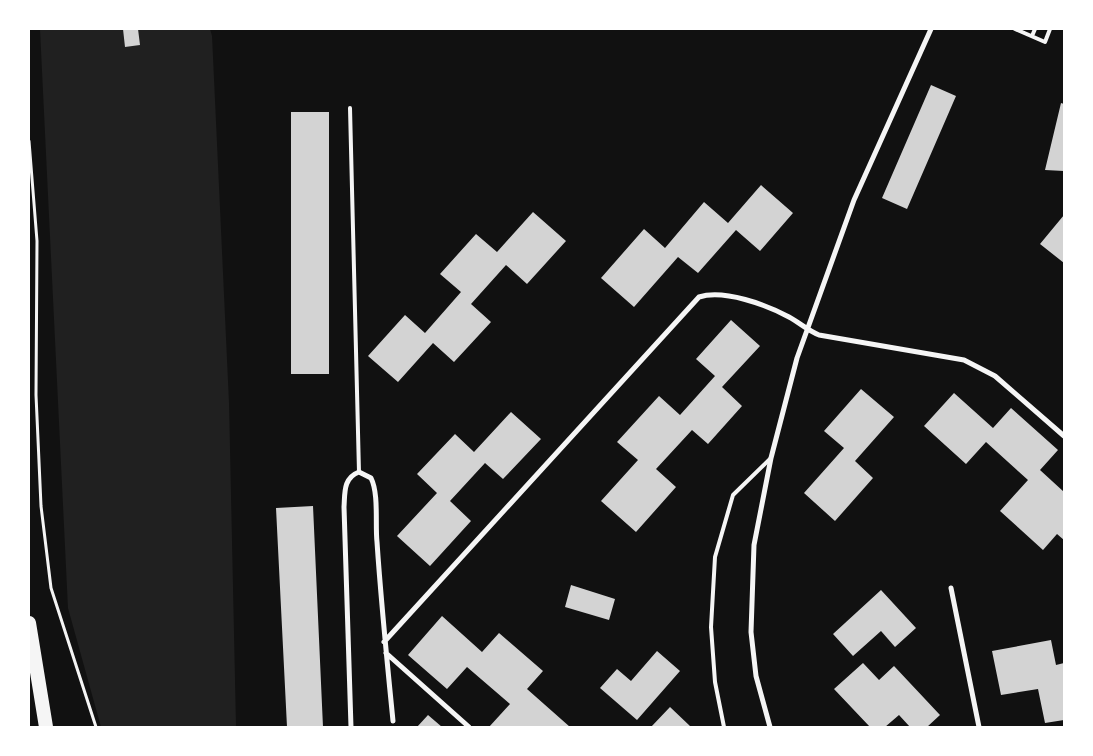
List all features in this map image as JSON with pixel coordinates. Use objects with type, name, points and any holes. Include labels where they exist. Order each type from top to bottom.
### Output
[{"type":"highway","points":[[29,623],[46,727]]},
{"type":"street","points":[[770,727],[756,676],[751,632],[754,545],[771,458],[806,330],[854,200],[931,29]]},
{"type":"street","points":[[384,642],[694,300],[711,294],[742,300],[790,317],[806,330],[964,360],[995,376],[1064,436]]},
{"type":"street","points":[[351,727],[344,507],[346,483],[359,472],[371,478],[375,493],[375,524],[384,642],[393,721]]},
{"type":"street","points":[[951,588],[979,727]]},
{"type":"street","points":[[386,652],[469,727]]},
{"type":"lane","points":[[1015,29],[1045,42],[1050,29]]},
{"type":"lane","points":[[1032,36],[1035,29]]},
{"type":"lane","points":[[350,108],[359,472]]},
{"type":"lane","points":[[724,727],[715,682],[711,627],[716,557],[733,495],[771,458]]},
{"type":"path","points":[[29,141],[37,242],[36,395],[42,515],[51,588],[96,727]]},
{"type":"shaded area","points":[[40,29],[210,29],[212,36],[229,403],[236,727],[101,727],[68,608]]},
{"type":"building","points":[[123,29],[138,29],[140,45],[125,47]]},
{"type":"building","points":[[931,85],[956,96],[907,209],[882,198]]},
{"type":"building","points":[[1061,103],[1064,104],[1064,171],[1045,170]]},
{"type":"building","points":[[291,112],[329,112],[329,374],[291,374]]},
{"type":"building","points":[[761,185],[793,213],[760,251],[736,230],[698,273],[678,257],[634,307],[601,278],[644,229],[665,248],[704,202],[728,223]]},
{"type":"building","points":[[533,212],[566,241],[527,284],[506,265],[471,304],[491,322],[454,362],[433,343],[398,382],[368,356],[405,315],[425,333],[461,292],[440,274],[476,234],[497,252]]},
{"type":"building","points":[[1064,215],[1064,263],[1040,244]]},
{"type":"building","points":[[731,320],[760,346],[722,387],[742,406],[708,444],[692,430],[656,469],[676,487],[636,532],[601,501],[638,460],[617,442],[659,396],[680,415],[715,376],[696,359]]},
{"type":"building","points":[[861,389],[894,417],[855,461],[873,478],[835,521],[804,493],[844,448],[824,431]]},
{"type":"building","points":[[954,393],[993,428],[1011,408],[1058,450],[1040,470],[1064,492],[1064,540],[1057,534],[1043,550],[1000,511],[1028,480],[986,442],[966,464],[924,426]]},
{"type":"building","points":[[511,412],[541,439],[503,479],[485,463],[450,501],[471,521],[430,566],[397,536],[437,493],[417,474],[455,434],[474,452]]},
{"type":"building","points":[[313,506],[323,727],[287,727],[276,508]]},
{"type":"building","points":[[571,585],[615,599],[609,620],[565,607]]},
{"type":"building","points":[[881,590],[916,628],[895,647],[881,631],[853,656],[833,634]]},
{"type":"building","points":[[442,616],[482,652],[499,633],[543,671],[527,689],[570,727],[489,727],[510,704],[467,667],[447,689],[408,655]]},
{"type":"building","points":[[1051,640],[1056,665],[1064,663],[1064,720],[1045,723],[1038,689],[1001,695],[992,651]]},
{"type":"building","points":[[657,651],[680,671],[637,720],[600,688],[617,669],[631,681]]},
{"type":"building","points":[[863,663],[879,680],[894,666],[940,715],[927,727],[910,727],[899,715],[885,727],[870,727],[834,689]]},
{"type":"building","points":[[670,707],[690,726],[651,727]]},
{"type":"building","points":[[428,715],[442,727],[417,727]]}]
